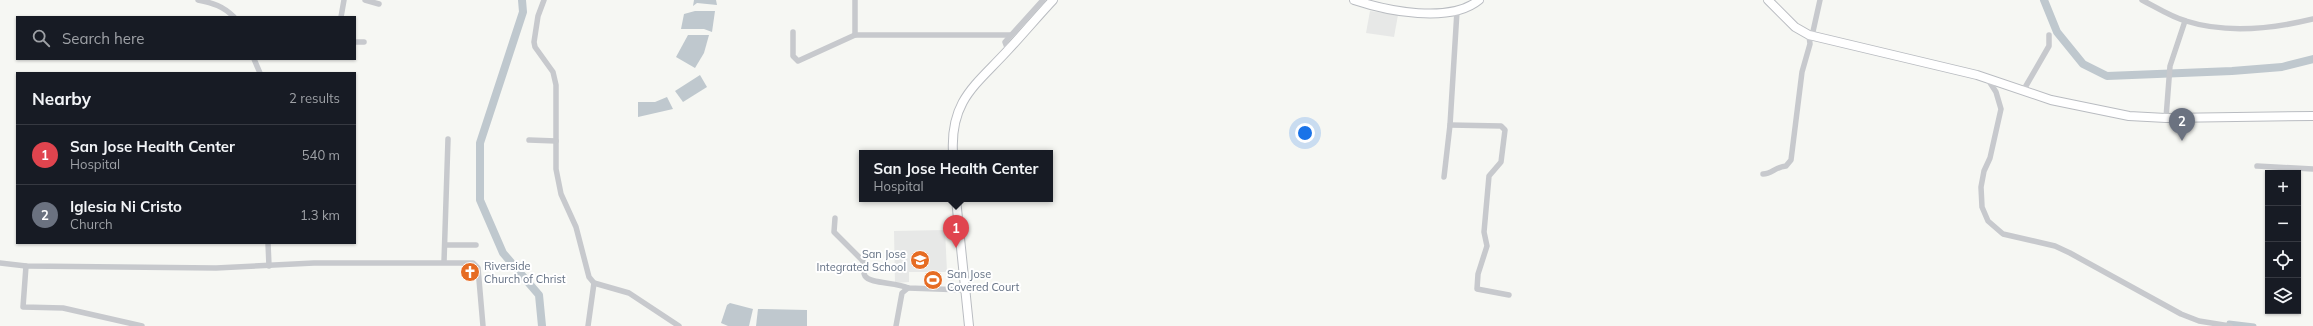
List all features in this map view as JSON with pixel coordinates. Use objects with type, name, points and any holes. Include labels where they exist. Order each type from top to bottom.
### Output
[{"type":"street","points":[[198,0],[216,4],[226,9],[233,16]]},
{"type":"street","points":[[341,16],[344,0]]},
{"type":"street","points":[[365,0],[379,4]]},
{"type":"street","points":[[544,0],[538,16],[534,42],[553,72],[556,85],[556,169],[561,194],[576,227],[589,277],[594,283],[629,293],[679,326]]},
{"type":"street","points":[[854,0],[855,35]]},
{"type":"street","points":[[1008,50],[1005,42],[1043,0]]},
{"type":"street","points":[[952,150],[952,139],[962,101],[968,90],[1008,50],[1053,0]]},
{"type":"street","points":[[1354,0],[1374,7],[1410,13],[1456,11],[1479,0]]},
{"type":"street","points":[[1768,0],[1795,27],[1810,35],[1987,78],[2023,91],[2086,109],[2129,116],[2166,118],[2313,116]]},
{"type":"street","points":[[1763,174],[1769,174],[1778,167],[1786,166],[1791,160],[1802,72],[1810,44],[1810,35],[1820,0]]},
{"type":"street","points":[[2142,0],[2185,21],[2219,29],[2238,30],[2313,19]]},
{"type":"street","points":[[1444,177],[1450,125],[1456,11]]},
{"type":"street","points":[[2166,118],[2170,66],[2185,21]]},
{"type":"street","points":[[794,32],[793,56],[798,61],[855,35],[1010,35]]},
{"type":"street","points":[[2023,91],[2049,46],[2050,35]]},
{"type":"street","points":[[356,42],[364,42]]},
{"type":"street","points":[[254,60],[260,72]]},
{"type":"street","points":[[1987,78],[1996,92],[2001,109],[1990,158],[1984,171],[1981,187],[1982,207],[1988,221],[2003,234],[2055,246],[2070,253],[2180,314],[2199,321],[2230,326]]},
{"type":"street","points":[[1450,125],[1501,126],[1505,130],[1501,162],[1489,176],[1484,232],[1487,246],[1478,274],[1477,289],[1509,295]]},
{"type":"street","points":[[444,262],[446,245],[448,139]]},
{"type":"street","points":[[529,140],[556,141]]},
{"type":"street","points":[[2257,166],[2313,169]]},
{"type":"street","points":[[956,202],[969,326]]},
{"type":"street","points":[[835,218],[834,232],[863,261],[866,277],[884,284],[900,284],[908,288],[966,290]]},
{"type":"street","points":[[268,244],[269,266]]},
{"type":"street","points":[[446,245],[476,245]]},
{"type":"street","points":[[0,263],[26,266],[216,268],[314,263],[473,263],[478,266],[483,326]]},
{"type":"street","points":[[26,266],[22,307],[63,308],[142,326]]},
{"type":"street","points":[[588,326],[594,283]]},
{"type":"street","points":[[896,326],[902,293],[908,288]]},
{"type":"shaded area","points":[[694,0],[716,0],[717,5],[697,3],[693,6]]},
{"type":"shaded area","points":[[695,11],[715,11],[712,32],[704,29],[681,29],[684,14]]},
{"type":"shaded area","points":[[1370,11],[1398,15],[1394,37],[1366,33]]},
{"type":"shaded area","points":[[688,35],[709,35],[704,53],[695,68],[676,57]]},
{"type":"shaded area","points":[[700,75],[707,87],[683,102],[675,91]]},
{"type":"shaded area","points":[[667,97],[673,109],[638,117],[638,102],[655,102]]},
{"type":"shaded area","name":"San Jose Integrated School","points":[[945,230],[947,272],[909,272],[909,282],[895,283],[894,231]]},
{"type":"shaded area","points":[[730,303],[753,309],[749,326],[728,326],[721,323],[727,305]]},
{"type":"shaded area","points":[[758,309],[807,310],[807,326],[756,326]]},
{"type":"waterway","points":[[522,0],[523,12],[480,143],[480,200],[503,253],[539,295],[542,326]]},
{"type":"waterway","points":[[2044,0],[2057,32],[2083,64],[2107,76],[2232,71],[2282,67],[2313,59]]},
{"type":"waterway","points":[[2229,323],[2254,326]]},
{"type":"place","name":"Iglesia Ni Cristo","points":[[2182,141]]},
{"type":"place","name":"San Jose Health Center","points":[[956,248]]},
{"type":"place","name":"San Jose Integrated School","points":[[920,260]]},
{"type":"place","name":"Riverside Church of Christ","points":[[470,272]]},
{"type":"place","name":"San Jose Covered Court","points":[[933,280]]}]
